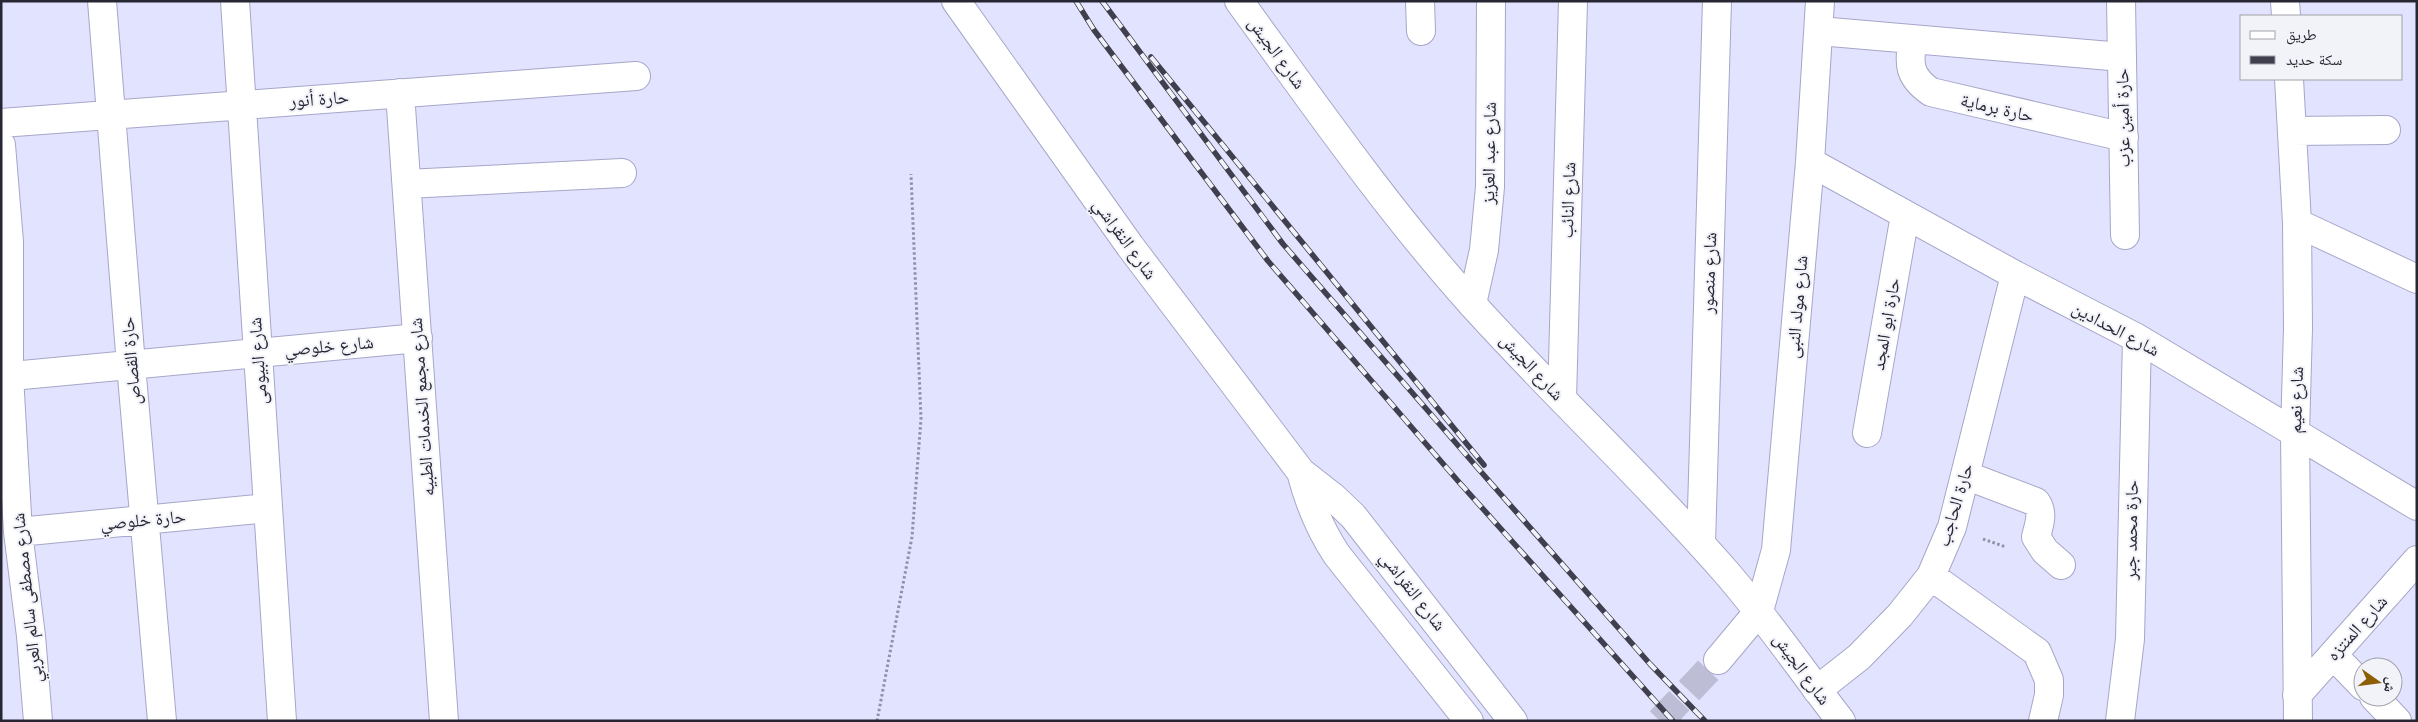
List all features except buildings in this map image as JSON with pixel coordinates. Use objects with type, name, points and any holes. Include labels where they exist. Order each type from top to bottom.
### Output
[{"type":"street","name":"حارة القصاص","points":[[102,1],[162,721]]},
{"type":"street","name":"شارع البيومى","points":[[235,1],[282,721]]},
{"type":"street","name":"شارع النقراشي","points":[[956,1],[1130,246],[1300,472],[1333,497],[1353,516],[1513,721]]},
{"type":"street","points":[[1420,1],[1421,30]]},
{"type":"street","name":"شارع عبد العزيز","points":[[1472,304],[1484,250],[1490,187],[1490,1]]},
{"type":"street","name":"شارع النائب","points":[[1562,399],[1573,1]]},
{"type":"street","name":"شارع منصور","points":[[1701,544],[1717,1]]},
{"type":"street","name":"شارع مولد النبى","points":[[1759,611],[1776,550],[1810,162],[1820,1]]},
{"type":"street","name":"حارة أمين عزب","points":[[2121,1],[2125,235]]},
{"type":"street","points":[[2285,1],[2286,15]]},
{"type":"street","name":"شارع الجيش","points":[[1244,5],[1357,162],[1414,236],[1472,304],[1701,544],[1782,640],[1841,721]]},
{"type":"street","points":[[1818,31],[2122,57]]},
{"type":"street","name":"حارة برماية","points":[[1913,39],[1909,58],[1912,72],[1919,84],[1931,92],[2124,137]]},
{"type":"street","name":"حارة أنور","points":[[1,123],[636,76]]},
{"type":"street","name":"شارع نعيم","points":[[2290,80],[2297,223],[2298,328],[2295,433],[2297,708]]},
{"type":"street","name":"شارع مجمع الخدمات الطبيه","points":[[400,93],[444,721]]},
{"type":"street","points":[[2292,131],[2386,130]]},
{"type":"street","name":"شارع مصطفى سالم العربي","points":[[1,145],[8,242],[5,377],[18,532],[31,636],[38,721]]},
{"type":"street","name":"شارع الحدادين","points":[[1810,162],[2015,275],[2137,338],[2417,506]]},
{"type":"street","points":[[407,184],[622,173]]},
{"type":"street","name":"حارة ابو المجد","points":[[1867,433],[1905,215]]},
{"type":"street","points":[[2297,223],[2417,280]]},
{"type":"street","name":"حارة الحاجب","points":[[1817,690],[1859,657],[1900,615],[1931,576],[1952,527],[2015,275]]},
{"type":"street","name":"شارع خلوصي","points":[[5,377],[418,338]]},
{"type":"street","name":"حارة محمد جبر","points":[[2120,721],[2130,639],[2137,338]]},
{"type":"street","name":"شارع النقراشي","points":[[1300,472],[1308,502],[1320,529],[1337,555],[1469,721]]},
{"type":"street","points":[[1965,476],[2036,502],[2041,509],[2036,537],[2044,551],[2061,565]]},
{"type":"street","name":"حارة خلوصي","points":[[18,532],[268,508]]},
{"type":"street","name":"شارع المنتزه","points":[[2297,708],[2333,655],[2417,560]]},
{"type":"street","points":[[1931,576],[2038,652],[2048,680],[2049,695],[2043,721]]},
{"type":"street","points":[[1718,660],[1759,611]]},
{"type":"street","points":[[2333,655],[2353,676]]},
{"type":"street","points":[[2384,707],[2397,721]]},
{"type":"path","points":[[877,721],[912,537],[921,419],[911,174]]},
{"type":"path","points":[[1952,527],[2011,548]]},
{"type":"tunnel","points":[[1660,721],[1718,660]]},
{"type":"railway","points":[[1076,1],[1094,30],[1268,261],[1458,481],[1673,721]]},
{"type":"railway","points":[[1102,1],[1283,244],[1650,664],[1705,721]]},
{"type":"railway","points":[[1151,57],[1484,465]]}]
